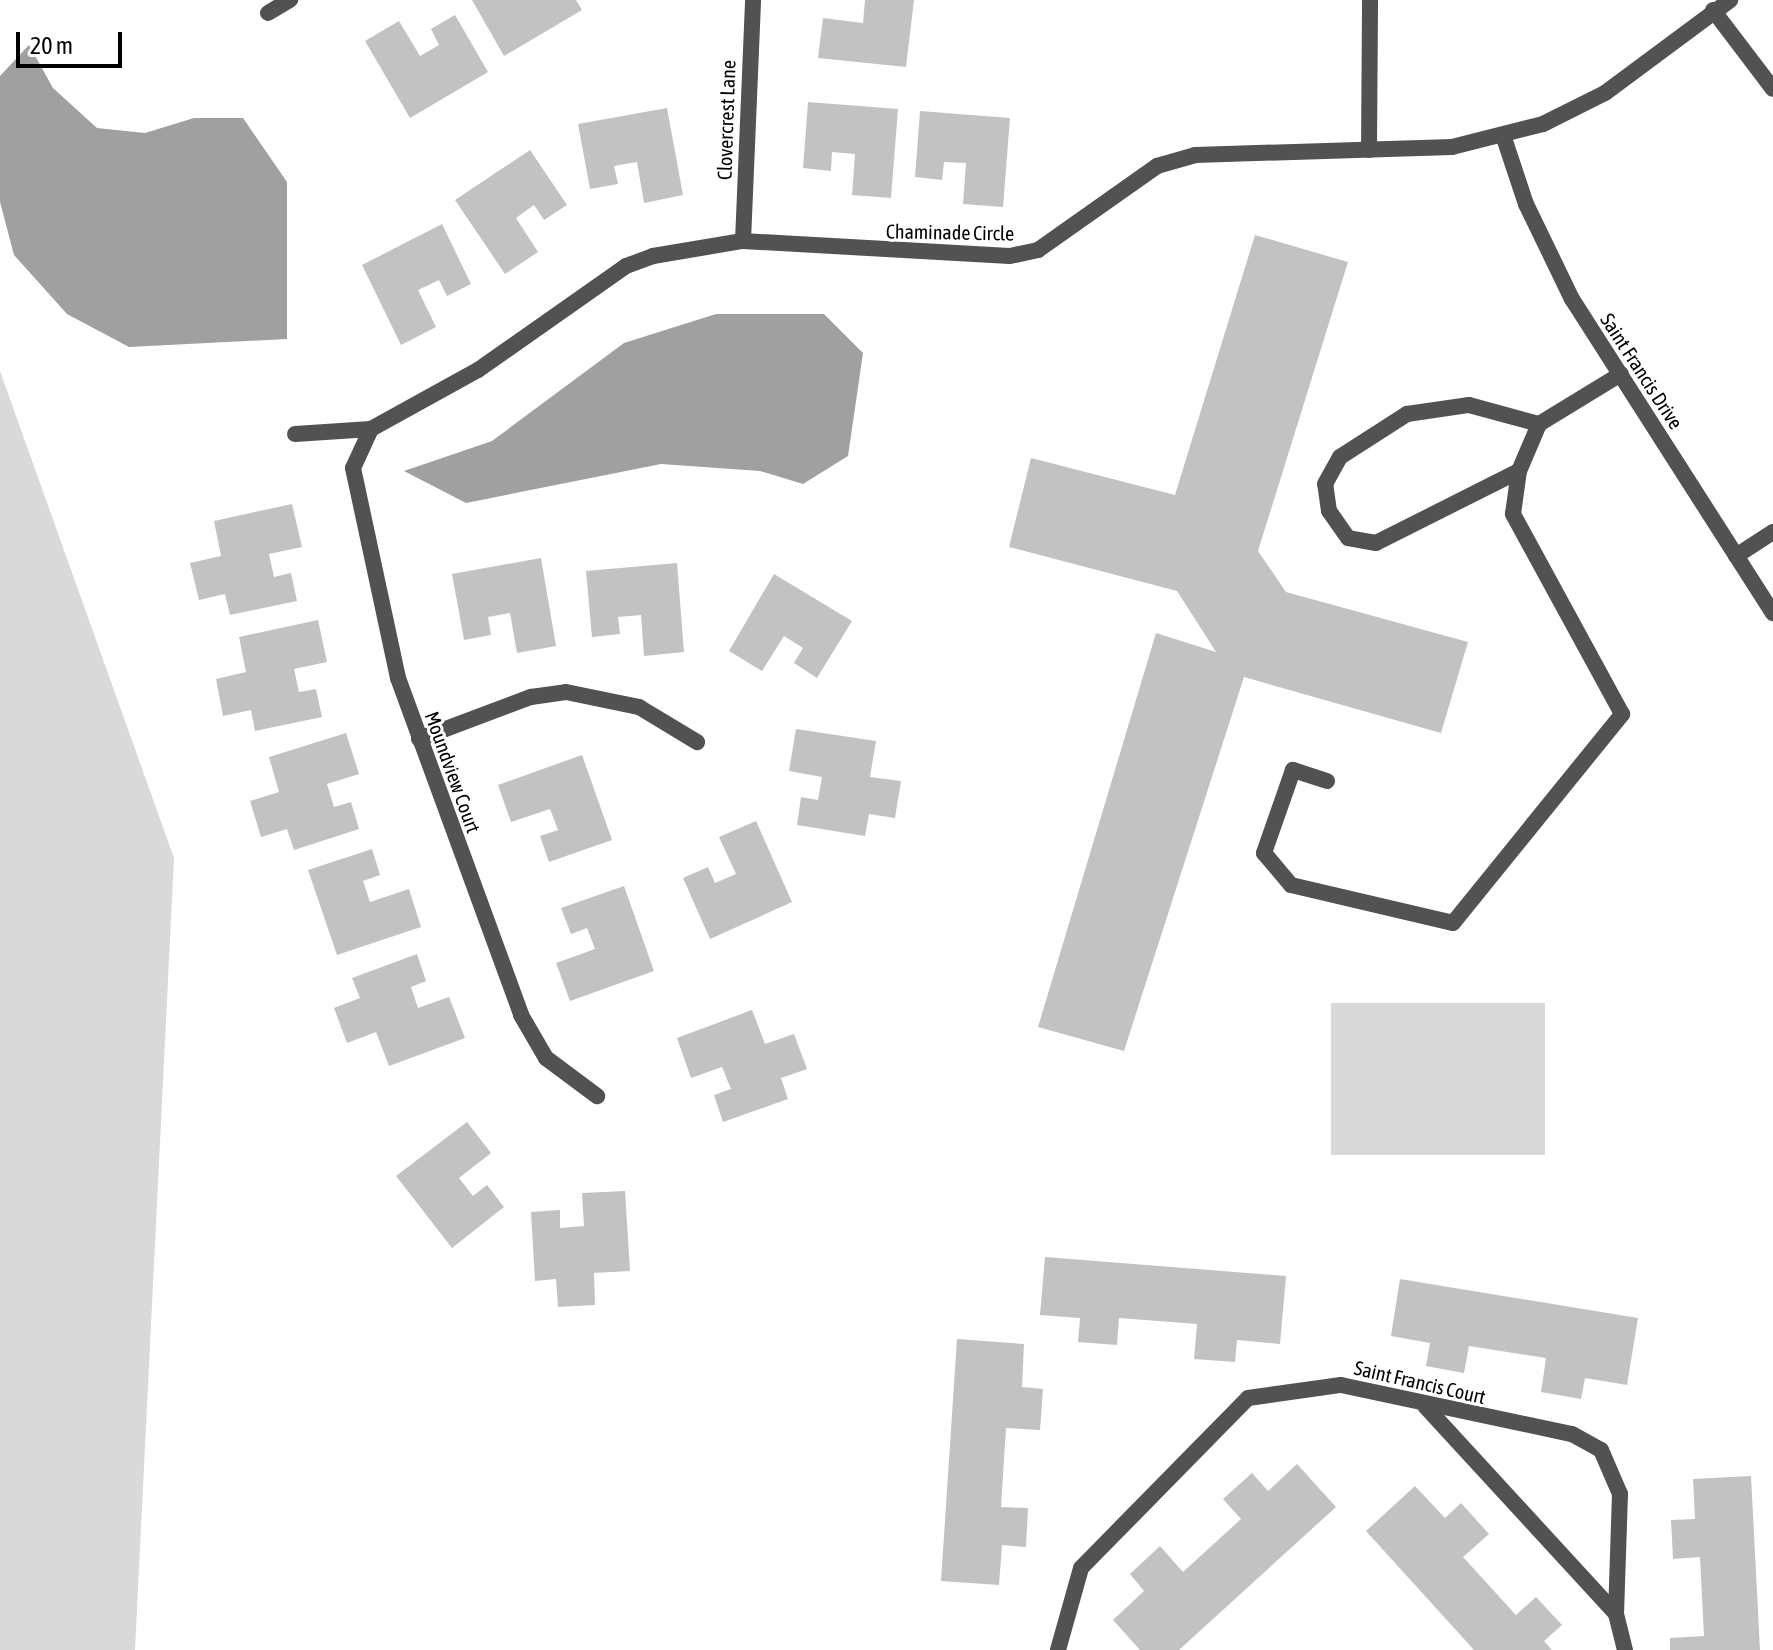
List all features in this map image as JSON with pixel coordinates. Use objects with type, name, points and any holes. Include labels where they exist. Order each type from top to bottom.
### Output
[{"type":"street","points":[[268,13],[290,0]]},
{"type":"street","name":"Clovercrest Lane","points":[[743,241],[753,0]]},
{"type":"street","points":[[1369,150],[1370,0]]},
{"type":"street","name":"Chaminade Circle","points":[[295,434],[371,429],[478,370],[626,266],[697,245],[743,241],[1010,256],[1064,237],[1157,166],[1195,155],[1369,150],[1504,138],[1605,93],[1730,0]]},
{"type":"street","points":[[1713,10],[1773,89]]},
{"type":"street","name":"Saint Francis Drive","points":[[1504,138],[1549,256],[1773,613]]},
{"type":"street","points":[[1327,781],[1293,770],[1264,853],[1291,885],[1453,923],[1622,714],[1513,514],[1519,471],[1539,424],[1621,374]]},
{"type":"street","points":[[1519,471],[1376,543],[1348,538],[1329,511],[1325,484],[1340,457],[1407,414],[1469,405],[1539,424]]},
{"type":"street","name":"Moundview Court","points":[[371,429],[353,468],[374,586],[419,739],[521,1015],[546,1058],[597,1096]]},
{"type":"street","points":[[1736,556],[1773,532]]},
{"type":"street","points":[[419,739],[531,697],[566,692],[639,707],[697,742]]},
{"type":"street","name":"Saint Francis Court","points":[[1058,1650],[1081,1568],[1248,1398],[1341,1385],[1425,1406],[1572,1434],[1601,1450],[1620,1494],[1616,1614],[1625,1650]]},
{"type":"street","points":[[1425,1406],[1616,1614]]},
{"type":"shaded area","points":[[29,45],[53,88],[97,128],[145,133],[194,118],[243,118],[287,182],[287,339],[129,347],[67,314],[14,255],[0,202],[0,76]]},
{"type":"shaded area","points":[[716,314],[824,314],[863,353],[848,456],[803,484],[760,471],[661,464],[466,503],[404,471],[492,441],[624,343]]},
{"type":"shaded area","points":[[0,371],[174,858],[135,1650],[0,1650]]},
{"type":"shaded area","points":[[1331,1003],[1545,1003],[1545,1155],[1331,1155]]},
{"type":"building","points":[[472,0],[576,0],[582,10],[504,56]]},
{"type":"building","points":[[865,0],[914,0],[906,67],[818,58],[823,18],[863,23]]},
{"type":"building","points":[[455,15],[488,72],[410,118],[365,41],[399,21],[420,56],[439,45],[431,29]]},
{"type":"building","points":[[808,102],[898,109],[891,198],[852,195],[855,154],[832,152],[831,171],[803,168]]},
{"type":"building","points":[[667,108],[683,195],[644,203],[637,162],[614,166],[618,184],[590,189],[578,124]]},
{"type":"building","points":[[920,111],[1010,118],[1003,207],[963,204],[966,163],[944,162],[942,180],[915,177]]},
{"type":"building","points":[[530,150],[567,205],[544,220],[534,205],[516,218],[538,252],[505,274],[455,200]]},
{"type":"building","points":[[442,224],[471,284],[447,296],[439,280],[418,290],[436,327],[401,345],[362,265]]},
{"type":"building","points":[[1255,235],[1348,262],[1258,551],[1286,592],[1468,642],[1441,733],[1244,677],[1124,1051],[1038,1027],[1156,633],[1216,652],[1177,591],[1009,547],[1031,458],[1175,495]]},
{"type":"building","points":[[292,504],[302,547],[269,554],[274,577],[291,573],[297,601],[230,615],[225,594],[199,600],[190,563],[221,556],[214,521]]},
{"type":"building","points":[[541,558],[556,646],[517,653],[510,613],[488,617],[491,635],[464,640],[452,574]]},
{"type":"building","points":[[677,563],[684,652],[644,656],[641,615],[618,617],[620,634],[592,637],[586,571]]},
{"type":"building","points":[[774,574],[852,621],[817,678],[794,663],[803,648],[784,636],[762,671],[729,651]]},
{"type":"building","points":[[318,620],[327,662],[294,669],[299,692],[316,689],[322,717],[255,731],[251,710],[223,716],[216,679],[246,672],[239,637]]},
{"type":"building","points":[[796,729],[876,741],[870,777],[901,781],[895,818],[869,814],[865,836],[797,825],[801,797],[818,800],[822,777],[789,771]]},
{"type":"building","points":[[346,733],[359,774],[327,784],[334,807],[351,802],[359,829],[294,850],[287,829],[261,837],[250,801],[279,792],[269,757]]},
{"type":"building","points":[[582,755],[612,840],[549,862],[540,836],[558,830],[550,809],[511,822],[498,785]]},
{"type":"building","points":[[756,821],[792,902],[710,939],[683,878],[708,867],[715,883],[736,874],[719,837]]},
{"type":"building","points":[[372,849],[380,875],[363,881],[370,902],[409,889],[421,927],[337,955],[308,870]]},
{"type":"building","points":[[624,886],[654,971],[570,1001],[556,963],[595,949],[587,928],[571,934],[561,908]]},
{"type":"building","points":[[417,954],[426,981],[411,987],[418,1008],[449,997],[465,1038],[389,1066],[376,1032],[347,1043],[334,1008],[360,998],[352,978]]},
{"type":"building","points":[[752,1010],[765,1044],[794,1034],[807,1069],[781,1078],[788,1099],[723,1122],[714,1095],[731,1089],[722,1067],[691,1078],[677,1038]]},
{"type":"building","points":[[467,1122],[491,1153],[459,1178],[473,1196],[487,1185],[504,1207],[452,1248],[396,1176]]},
{"type":"building","points":[[625,1191],[630,1271],[594,1273],[595,1305],[558,1307],[556,1279],[535,1281],[531,1212],[560,1210],[560,1228],[584,1226],[582,1193]]},
{"type":"building","points":[[1045,1257],[1286,1276],[1280,1344],[1237,1340],[1235,1362],[1194,1359],[1197,1324],[1119,1318],[1117,1345],[1078,1342],[1080,1318],[1040,1315]]},
{"type":"building","points":[[1400,1279],[1638,1318],[1627,1385],[1585,1378],[1581,1399],[1541,1392],[1546,1358],[1469,1346],[1464,1373],[1426,1366],[1430,1343],[1391,1336]]},
{"type":"building","points":[[957,1339],[1024,1344],[1022,1387],[1043,1389],[1040,1430],[1006,1428],[1001,1507],[1028,1508],[1026,1547],[1002,1545],[999,1585],[941,1581]]},
{"type":"building","points":[[1297,1464],[1336,1507],[1179,1650],[1140,1650],[1113,1620],[1144,1591],[1130,1574],[1160,1546],[1183,1572],[1241,1519],[1223,1499],[1252,1473],[1268,1491]]},
{"type":"building","points":[[1751,1476],[1760,1650],[1670,1650],[1670,1638],[1704,1636],[1700,1557],[1673,1559],[1671,1520],[1695,1519],[1693,1479]]},
{"type":"building","points":[[1415,1486],[1445,1518],[1461,1503],[1489,1534],[1463,1557],[1516,1615],[1536,1597],[1562,1625],[1544,1641],[1552,1650],[1474,1650],[1366,1531]]}]
